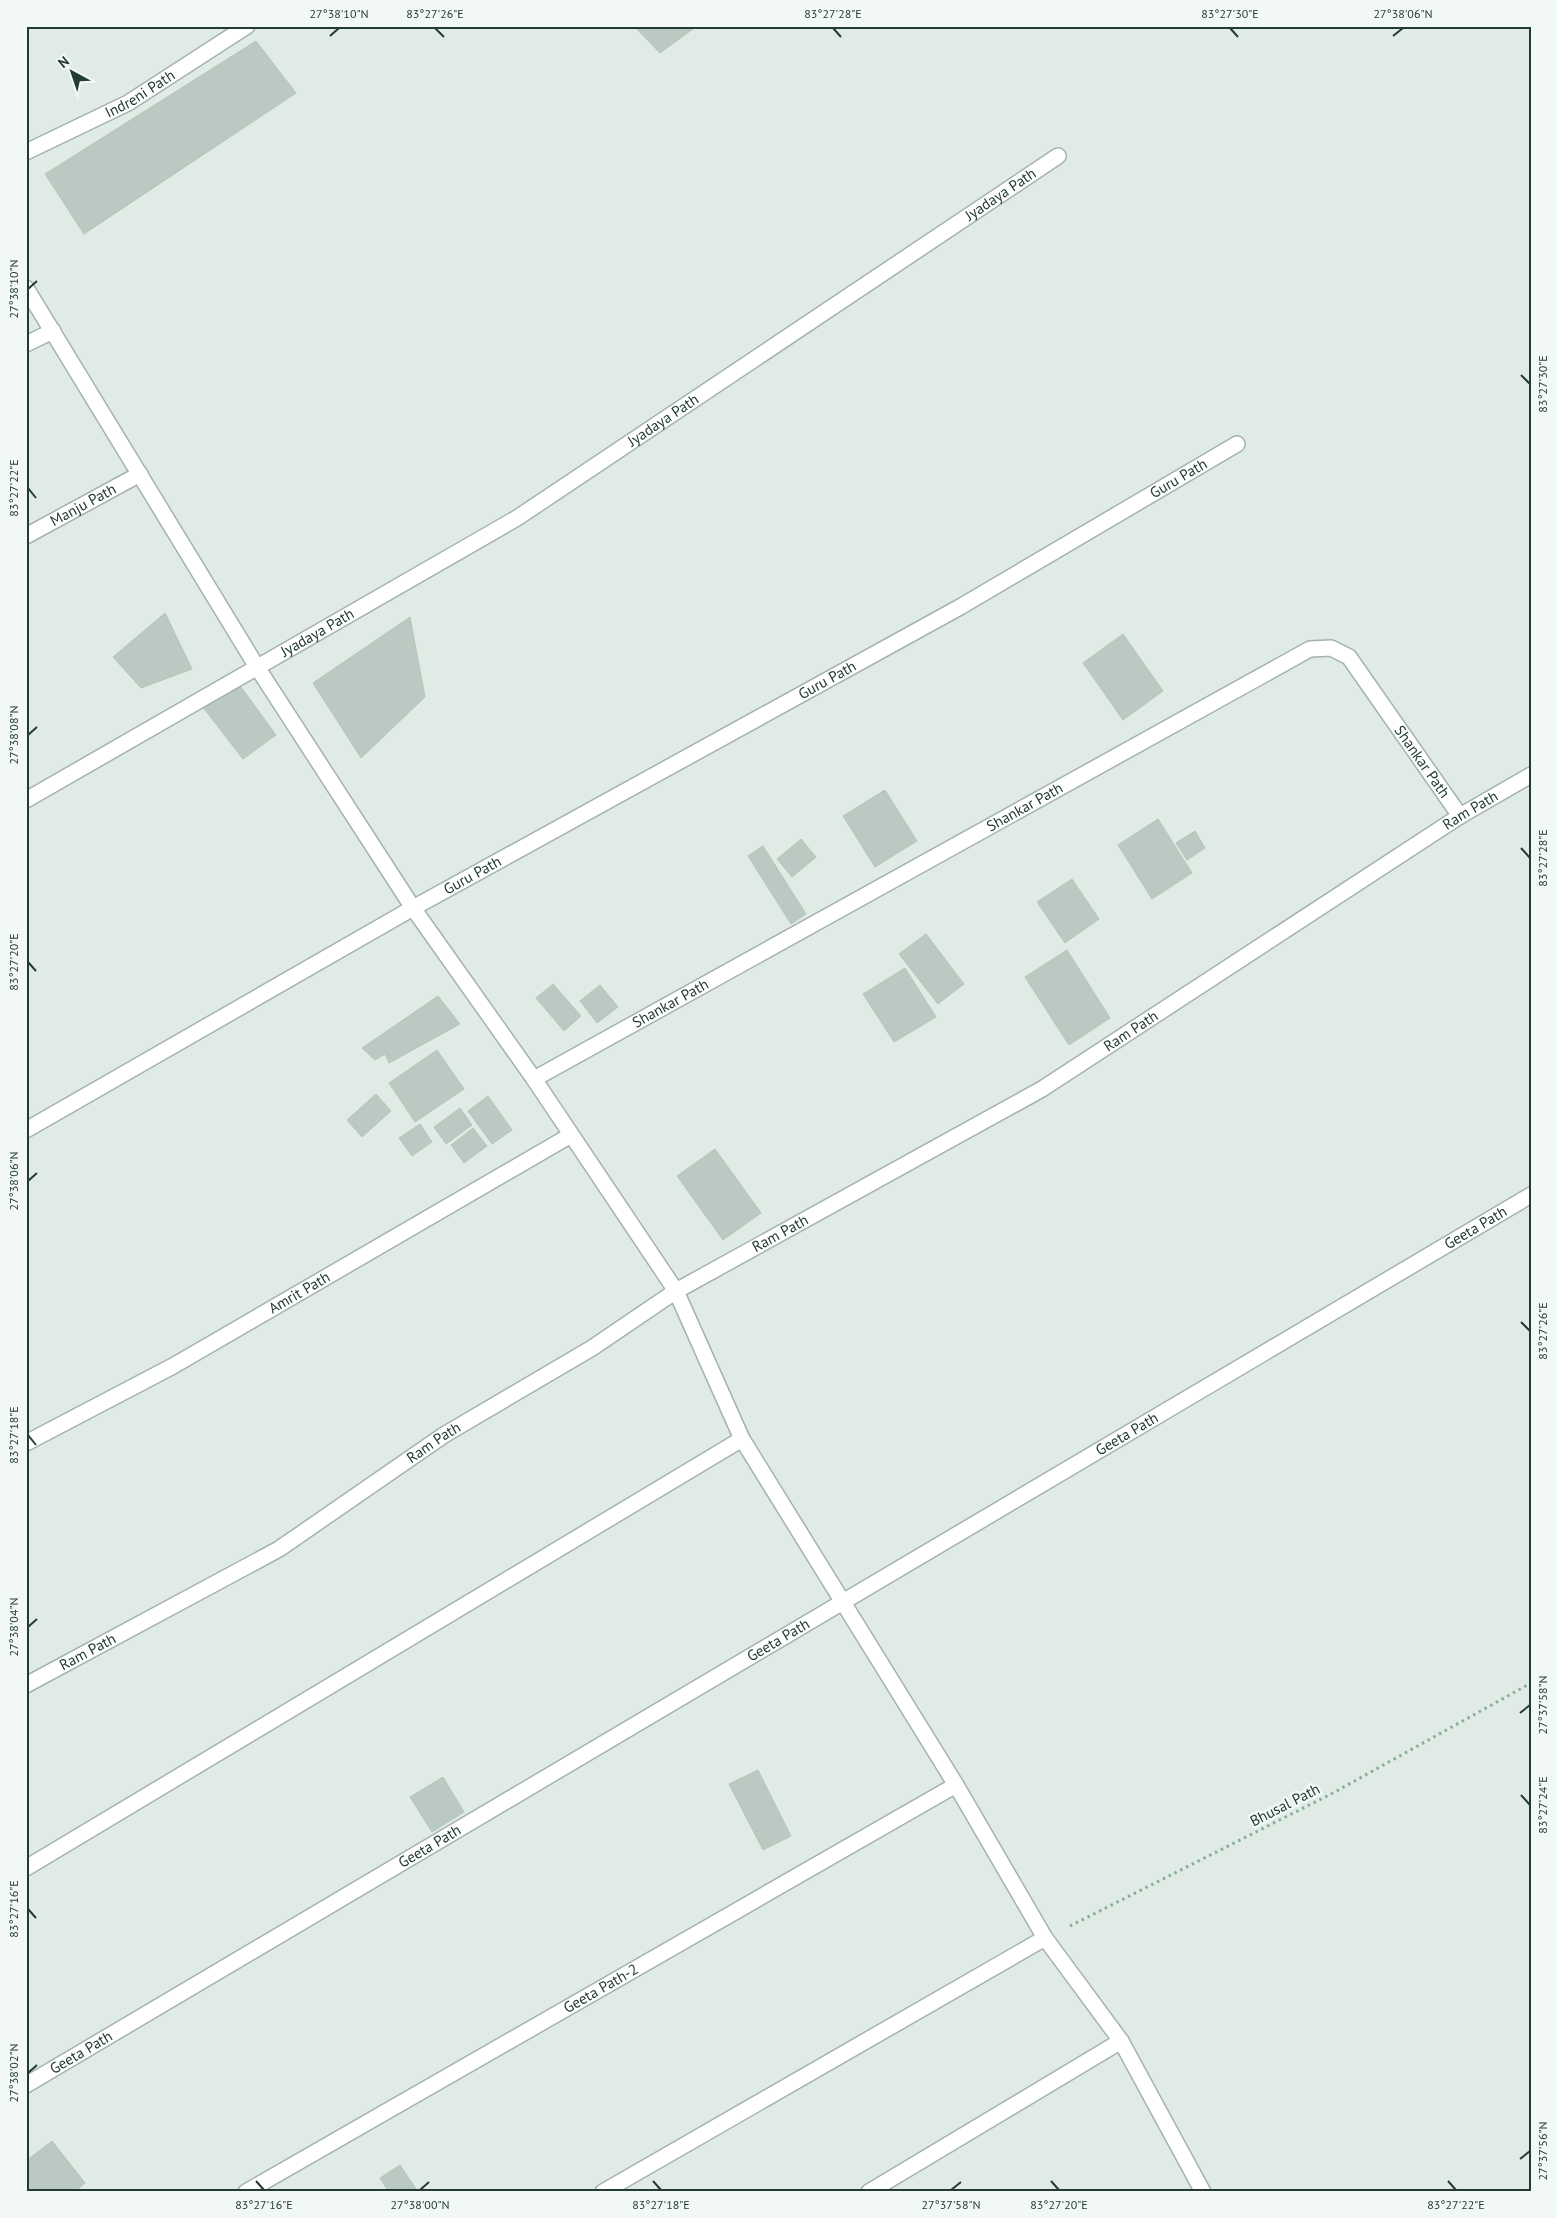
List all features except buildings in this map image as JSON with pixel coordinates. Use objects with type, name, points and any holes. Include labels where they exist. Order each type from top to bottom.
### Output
[{"type":"street","name":"Indreni Path","points":[[26,152],[128,103],[248,26]]},
{"type":"street","name":"Jyadaya Path","points":[[26,800],[516,518],[1058,156]]},
{"type":"street","points":[[26,288],[257,667],[413,908],[534,1079],[676,1291],[742,1438],[956,1785],[1045,1938],[1121,2041],[1203,2192]]},
{"type":"street","points":[[26,344],[53,331]]},
{"type":"street","name":"Guru Path","points":[[26,1130],[413,908],[960,607],[1237,444]]},
{"type":"street","name":"Manju Path","points":[[26,536],[140,474]]},
{"type":"street","name":"Shankar Path","points":[[534,1079],[1310,649],[1331,648],[1349,658],[1460,816]]},
{"type":"street","name":"Ram Path","points":[[26,1685],[279,1549],[444,1435],[592,1348],[676,1291],[1042,1089],[1460,816],[1531,775]]},
{"type":"street","name":"Amrit Path","points":[[26,1443],[173,1366],[571,1135]]},
{"type":"street","name":"Geeta Path","points":[[26,2085],[1531,1195]]},
{"type":"street","points":[[26,1868],[742,1438]]},
{"type":"street","name":"Geeta Path-2","points":[[246,2192],[956,1785]]},
{"type":"street","points":[[603,2192],[1045,1938]]},
{"type":"street","points":[[869,2192],[1121,2041]]},
{"type":"path","name":"Bhusal Path","points":[[1045,1938],[1333,1793],[1531,1683]]}]
